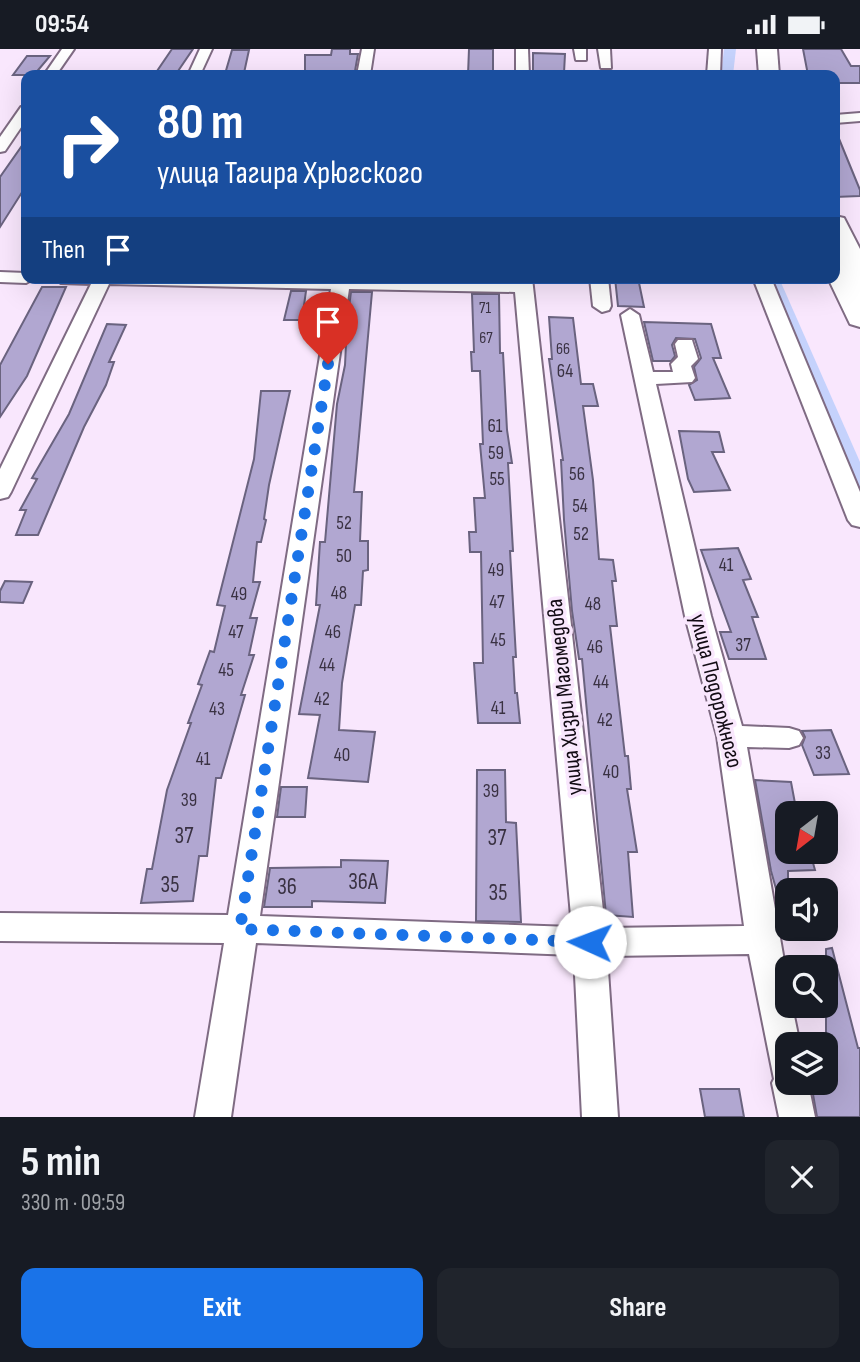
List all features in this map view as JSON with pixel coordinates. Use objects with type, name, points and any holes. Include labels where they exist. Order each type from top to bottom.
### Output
[{"type":"main road","points":[[767,49],[769,70]]},
{"type":"main road","points":[[785,49],[785,70]]},
{"type":"main road","points":[[840,235],[860,279]]},
{"type":"main road","points":[[840,275],[860,317]]},
{"type":"street","points":[[53,70],[68,49]]},
{"type":"street","points":[[196,70],[206,49]]},
{"type":"street","points":[[365,70],[368,49]]},
{"type":"street","points":[[522,49],[523,70]]},
{"type":"street","points":[[604,49],[606,65]]},
{"type":"street","points":[[714,70],[715,49]]},
{"type":"street","points":[[0,148],[21,117]]},
{"type":"street","points":[[840,119],[860,117]]},
{"type":"street","points":[[0,277],[21,278]]},
{"type":"street","points":[[0,492],[101,284]]},
{"type":"street","points":[[213,1117],[341,284]]},
{"type":"street","name":"улица Хизри Магомедова","points":[[524,284],[590,942],[600,1117]]},
{"type":"street","points":[[600,284],[602,306]]},
{"type":"street","points":[[764,284],[860,520]]},
{"type":"street","name":"улица Подорожного","points":[[630,315],[698,617],[731,736],[762,940],[780,1032]]},
{"type":"street","points":[[644,378],[685,378],[681,364],[688,359],[685,344]]},
{"type":"street","points":[[731,736],[789,737]]},
{"type":"street","points":[[0,927],[240,929],[590,942],[762,940]]},
{"type":"street","points":[[792,1095],[797,1117]]},
{"type":"building","points":[[172,49],[193,49],[179,70],[158,70]]},
{"type":"building","points":[[332,49],[350,49],[350,54],[358,54],[355,70],[305,70],[305,55],[331,55]]},
{"type":"building","points":[[469,49],[493,49],[493,70],[468,70]]},
{"type":"building","points":[[803,49],[841,49],[851,66],[860,66],[860,83],[840,83],[840,70],[807,70]]},
{"type":"building","points":[[232,50],[249,50],[245,70],[226,70]]},
{"type":"building","points":[[533,53],[565,54],[564,70],[533,70]]},
{"type":"building","points":[[27,56],[50,56],[38,70],[21,70],[21,75],[13,75]]},
{"type":"building","points":[[840,141],[860,190],[860,196],[840,197]]},
{"type":"building","points":[[21,147],[21,194],[0,227],[0,177]]},
{"type":"building","points":[[616,284],[639,284],[644,307],[618,306]]},
{"type":"building","points":[[42,287],[66,287],[27,376],[0,417],[0,365]]},
{"type":"building","points":[[291,291],[306,291],[302,320],[284,320]]},
{"type":"building","points":[[351,292],[372,292],[354,492],[362,492],[360,541],[368,541],[368,570],[363,571],[361,605],[355,605],[342,683],[339,730],[375,732],[368,782],[308,778],[320,715],[299,714],[320,605],[316,605],[320,542],[325,542],[337,404],[345,365],[344,344]]},
{"type":"building","points":[[472,294],[499,294],[500,353],[503,353],[507,430],[512,463],[508,463],[516,657],[513,657],[520,723],[478,723],[474,663],[483,663],[481,552],[470,552],[469,532],[476,532],[474,498],[485,498],[480,444],[483,444],[480,371],[472,371]]},
{"type":"building","points":[[549,317],[573,318],[581,384],[593,384],[598,406],[583,406],[593,480],[599,559],[613,560],[616,581],[612,581],[617,626],[610,626],[625,756],[628,756],[631,789],[627,789],[637,852],[628,852],[633,917],[606,915],[582,659],[579,659],[572,611],[564,520],[563,460],[549,359],[552,359]]},
{"type":"building","points":[[644,322],[711,324],[721,358],[713,358],[730,398],[695,400],[689,385],[697,380],[694,367],[701,358],[695,339],[676,338],[672,345],[675,356],[671,361],[653,361]]},
{"type":"building","points":[[107,324],[126,325],[109,362],[114,362],[106,385],[84,427],[38,535],[16,535],[26,510],[20,510],[37,479],[32,478],[69,414]]},
{"type":"building","points":[[261,391],[290,391],[269,485],[266,520],[261,542],[257,542],[253,582],[260,582],[250,618],[257,618],[249,655],[254,655],[241,695],[245,695],[221,778],[216,778],[207,856],[199,856],[193,901],[141,903],[147,869],[152,869],[167,790],[191,723],[188,723],[202,685],[198,684],[210,651],[214,652],[225,606],[217,605],[254,459]]},
{"type":"building","points":[[679,431],[719,432],[724,452],[712,452],[730,490],[694,492],[688,479]]},
{"type":"building","points":[[738,548],[751,579],[743,580],[758,617],[752,617],[766,659],[729,659],[720,632],[731,632],[701,550]]},
{"type":"building","points":[[5,581],[32,582],[23,603],[0,602],[0,591]]},
{"type":"building","points":[[831,730],[849,774],[814,775],[802,745],[805,737],[802,731]]},
{"type":"building","points":[[477,770],[505,770],[506,822],[516,823],[521,922],[476,921]]},
{"type":"building","points":[[755,780],[791,782],[795,801],[775,801],[775,865],[814,865],[815,870],[788,871],[788,878],[775,878],[775,885]]},
{"type":"building","points":[[281,787],[307,787],[305,817],[277,817]]},
{"type":"building","points":[[341,860],[388,861],[385,903],[312,901],[312,907],[264,907],[270,868],[341,867]]},
{"type":"building","points":[[832,948],[834,955],[826,955],[826,949]]},
{"type":"building","points":[[838,971],[860,1048],[860,1117],[817,1117],[813,1095],[838,1095],[838,1032],[826,1032],[826,1018],[838,1018]]},
{"type":"building","points":[[700,1089],[739,1089],[744,1117],[705,1117]]},
{"type":"waterway","points":[[728,70],[730,49]]},
{"type":"waterway","points":[[774,284],[860,486]]},
{"type":"route","points":[[328,364],[240,929],[590,942]]}]
